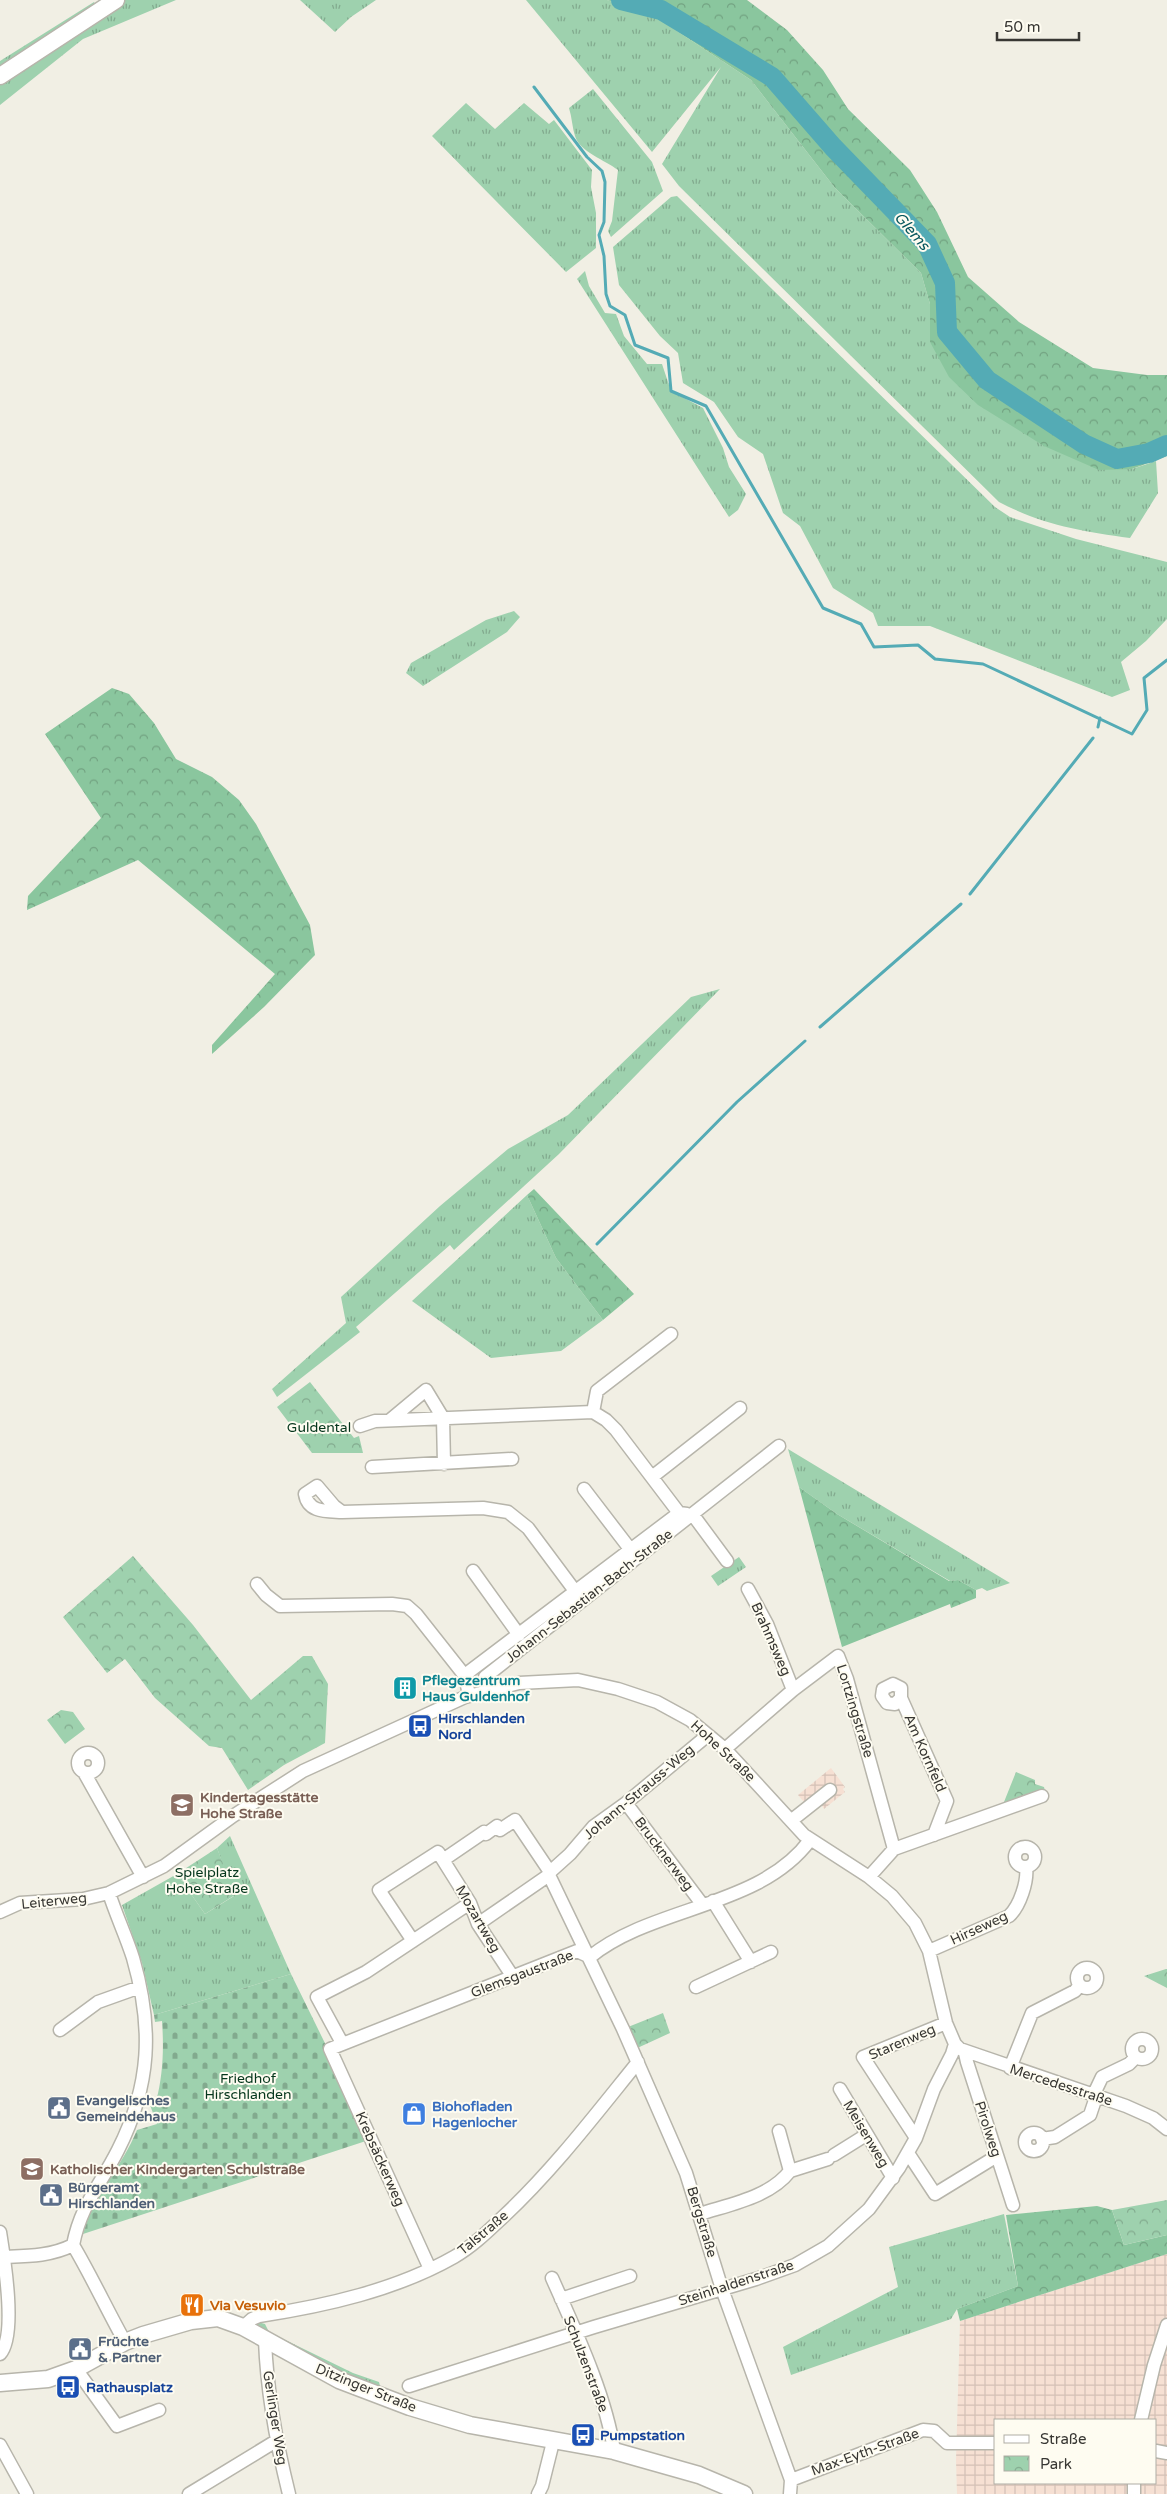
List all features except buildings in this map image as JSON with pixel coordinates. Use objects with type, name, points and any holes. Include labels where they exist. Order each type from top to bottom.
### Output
[{"type":"street","points":[[0,76],[116,0]]},
{"type":"street","points":[[593,1412],[597,1391],[671,1334]]},
{"type":"street","points":[[390,1420],[426,1390],[443,1418],[444,1464]]},
{"type":"street","points":[[652,1477],[740,1408]]},
{"type":"street","points":[[360,1426],[370,1421],[593,1412],[606,1420],[616,1430],[679,1513]]},
{"type":"street","name":"Johann-Sebastian-Bach-Straße","points":[[485,1677],[779,1446]]},
{"type":"street","points":[[372,1467],[512,1460]]},
{"type":"street","name":"Johann-Sebastian-Bach-Straße","points":[[584,1489],[630,1549]]},
{"type":"street","points":[[342,1512],[483,1508],[508,1512],[528,1528],[575,1591]]},
{"type":"street","name":"Johann-Sebastian-Bach-Straße","points":[[464,1676],[679,1513],[693,1515]]},
{"type":"street","points":[[693,1515],[727,1562]]},
{"type":"street","name":"Johann-Sebastian-Bach-Straße","points":[[473,1571],[519,1635]]},
{"type":"street","points":[[257,1584],[266,1595],[280,1606],[373,1604],[407,1606],[416,1614],[464,1676],[469,1695]]},
{"type":"street","name":"Brahmsweg","points":[[748,1590],[767,1624],[793,1690]]},
{"type":"street","name":"Lortzingstraße","points":[[725,1749],[793,1690],[838,1656],[847,1679],[894,1849]]},
{"type":"street","name":"Hohe Straße","points":[[109,1893],[164,1866],[233,1816],[303,1772],[383,1732],[469,1695],[520,1683],[578,1680],[618,1689],[657,1702],[676,1711],[725,1749],[810,1840],[870,1877],[892,1896],[908,1914],[929,1951],[946,2023],[955,2044]]},
{"type":"street","name":"Am Kornfeld","points":[[901,1698],[947,1801],[934,1835]]},
{"type":"street","name":"Johann-Strauss-Weg","points":[[478,1924],[549,1873],[570,1854],[594,1826],[626,1803],[708,1734]]},
{"type":"street","points":[[84,1774],[143,1876]]},
{"type":"street","points":[[792,1820],[830,1790]]},
{"type":"street","points":[[870,1877],[894,1849],[1042,1796]]},
{"type":"street","name":"Brucknerweg","points":[[626,1803],[708,1903],[751,1962]]},
{"type":"street","name":"Bergstraße","points":[[443,1860],[484,1832],[486,1834],[497,1826],[500,1830],[514,1820],[549,1873],[638,2062],[686,2173],[722,2289],[791,2480],[790,2494]]},
{"type":"street","name":"Glemsgaustraße","points":[[330,2049],[577,1952],[582,1952],[590,1958],[611,1944],[635,1932],[742,1889],[779,1869],[801,1852],[810,1840]]},
{"type":"street","points":[[413,1941],[379,1890],[432,1854],[438,1852],[443,1860]]},
{"type":"street","name":"Mozartweg","points":[[443,1860],[470,1902],[478,1924],[513,1977]]},
{"type":"street","name":"Hirseweg","points":[[929,1951],[1009,1916],[1015,1908],[1028,1878],[1026,1867]]},
{"type":"street","points":[[109,1893],[132,1956],[146,2012],[147,2040],[143,2081],[139,2099],[118,2150],[78,2221],[73,2246],[92,2277],[107,2310],[125,2342]]},
{"type":"street","name":"Leiterweg","points":[[0,1912],[20,1903],[83,1899],[109,1893]]},
{"type":"street","points":[[342,2043],[317,1997],[366,1972],[470,1902]]},
{"type":"street","points":[[696,1987],[771,1952]]},
{"type":"street","points":[[1010,2068],[1032,2013],[1075,1991],[1080,1985]]},
{"type":"street","points":[[60,2030],[98,2002],[140,1987]]},
{"type":"street","name":"Starenweg","points":[[916,2138],[863,2057],[946,2023]]},
{"type":"street","name":"Mercedesstraße","points":[[955,2044],[966,2053],[1141,2112],[1167,2129]]},
{"type":"street","name":"Steinhaldenstraße","points":[[409,2386],[795,2265],[828,2246],[868,2209],[893,2178],[916,2138],[934,2089],[952,2054],[955,2044]]},
{"type":"street","name":"Krebsäckerweg","points":[[330,2049],[430,2269]]},
{"type":"street","name":"Pirolweg","points":[[966,2053],[967,2062],[1013,2205]]},
{"type":"street","points":[[1042,2139],[1056,2137],[1090,2115],[1102,2077],[1129,2064],[1136,2057]]},
{"type":"street","name":"Talstraße","points":[[243,2327],[259,2316],[350,2298],[430,2269],[471,2245],[521,2200],[553,2167],[638,2062]]},
{"type":"street","name":"Meisenweg","points":[[840,2089],[893,2178]]},
{"type":"street","points":[[779,2131],[790,2171]]},
{"type":"street","points":[[700,2214],[771,2189],[784,2180],[790,2171],[831,2157],[866,2135]]},
{"type":"street","points":[[908,2153],[935,2194],[997,2156]]},
{"type":"street","points":[[0,2232],[8,2321],[7,2340],[0,2354]]},
{"type":"street","points":[[2,2256],[10,2258],[46,2254],[73,2246]]},
{"type":"street","points":[[561,2299],[630,2276]]},
{"type":"street","name":"Schulzenstraße","points":[[552,2278],[605,2412],[614,2451]]},
{"type":"street","name":"Ditzinger Straße","points":[[0,2383],[48,2379],[76,2369],[125,2342],[201,2319],[218,2318],[243,2327],[339,2380],[410,2407],[470,2425],[552,2442],[614,2451],[700,2475],[744,2494]]},
{"type":"street","points":[[1141,2419],[1154,2365],[1167,2327]]},
{"type":"street","name":"Gerlinger Weg","points":[[265,2340],[266,2380],[276,2441],[289,2494]]},
{"type":"street","points":[[76,2369],[116,2426],[159,2410]]},
{"type":"street","name":"Max-Eyth-Straße","points":[[791,2480],[923,2430],[934,2431],[947,2443],[994,2443]]},
{"type":"street","points":[[189,2494],[276,2441]]},
{"type":"street","points":[[538,2494],[542,2486],[552,2442]]},
{"type":"street","points":[[0,2445],[27,2494]]},
{"type":"shaded area","points":[[831,1768],[845,1787],[843,1789],[845,1792],[824,1809],[820,1803],[803,1815],[797,1808],[804,1802],[798,1795]]},
{"type":"shaded area","points":[[1167,2254],[1167,2494],[957,2494],[956,2460],[960,2321]]},
{"type":"green space","points":[[119,0],[176,0],[83,39],[0,105],[0,84]]},
{"type":"green space","points":[[300,0],[376,0],[351,17],[335,32]]},
{"type":"green space","points":[[526,0],[607,0],[660,16],[674,29],[751,80],[835,188],[921,273],[930,304],[930,342],[1132,469],[1156,461],[1158,493],[1130,538],[1095,533],[1047,522],[999,502],[679,186],[662,164],[721,67],[652,152]]},
{"type":"green space","points":[[607,0],[747,0],[787,30],[823,70],[848,109],[910,170],[937,212],[968,277],[1019,322],[1093,368],[1147,375],[1167,375],[1167,456],[1132,469],[1099,470],[1044,446],[978,405],[949,377],[930,342],[930,304],[921,273],[835,188],[751,80],[674,29],[660,16]]},
{"type":"green space","points":[[94,2],[99,10],[0,76],[0,61]]},
{"type":"green space","points":[[593,89],[652,162],[663,191],[611,237],[608,231],[612,221],[618,170],[587,151],[578,142],[574,133],[569,108]]},
{"type":"green space","points":[[466,103],[495,129],[524,103],[549,124],[554,120],[592,170],[591,187],[596,213],[596,248],[566,272],[432,136]]},
{"type":"green space","points":[[677,196],[995,507],[1010,517],[1076,539],[1167,562],[1167,619],[1146,641],[1121,662],[1130,690],[1112,697],[930,626],[878,626],[873,613],[833,588],[800,526],[783,513],[763,454],[738,437],[714,402],[683,383],[678,353],[660,336],[619,285],[613,247],[671,197]]},
{"type":"green space","points":[[585,271],[589,286],[605,313],[616,314],[624,336],[647,364],[662,364],[671,391],[703,408],[723,448],[729,467],[746,494],[738,510],[729,517],[577,279]]},
{"type":"green space","points":[[514,611],[520,617],[507,632],[423,686],[406,673],[411,663],[486,620]]},
{"type":"green space","points":[[112,688],[129,694],[154,723],[176,759],[212,777],[239,800],[256,824],[310,925],[315,955],[264,1007],[212,1054],[212,1045],[275,974],[138,860],[27,910],[28,896],[101,818],[45,734]]},
{"type":"green space","points":[[720,989],[559,1154],[454,1250],[450,1245],[356,1327],[360,1332],[277,1397],[272,1389],[346,1323],[341,1297],[440,1206],[508,1149],[568,1115],[691,997]]},
{"type":"green space","points":[[534,1189],[634,1294],[603,1320],[556,1258],[527,1195]]},
{"type":"green space","points":[[527,1195],[556,1258],[603,1320],[561,1351],[491,1358],[412,1301]]},
{"type":"green space","name":"Guldental","points":[[310,1382],[354,1438],[359,1436],[363,1453],[312,1453],[277,1407]]},
{"type":"green space","points":[[788,1449],[1010,1583],[987,1591],[982,1588],[976,1590],[958,1580],[950,1581],[837,1514],[799,1487]]},
{"type":"green space","points":[[799,1487],[837,1514],[949,1581],[958,1580],[976,1590],[976,1598],[951,1608],[950,1604],[842,1647]]},
{"type":"green space","points":[[133,1556],[193,1625],[251,1700],[303,1656],[312,1656],[328,1684],[325,1743],[284,1765],[248,1790],[222,1748],[209,1746],[155,1698],[125,1659],[107,1673],[63,1617]]},
{"type":"green space","points":[[739,1557],[746,1567],[718,1586],[711,1576]]},
{"type":"green space","points":[[61,1710],[73,1712],[85,1729],[65,1744],[47,1720]]},
{"type":"green space","points":[[1016,1772],[1035,1780],[1035,1784],[1044,1787],[1045,1791],[1002,1807]]},
{"type":"green space","points":[[230,1836],[291,1974],[154,2015],[142,1963],[122,1905],[177,1874],[205,1914],[234,1896],[217,1848]]},
{"type":"green space","name":"Spielplatz Hohe Straße","points":[[217,1848],[235,1895],[205,1914],[177,1874]]},
{"type":"green space","points":[[1166,1969],[1167,1988],[1144,1976]]},
{"type":"green space","name":"Friedhof Hirschlanden","points":[[291,1974],[372,2139],[83,2234],[94,2207],[124,2157],[137,2130],[157,2124],[150,2105],[156,2102],[162,2072],[163,2042],[162,2021],[155,2022],[154,2015]]},
{"type":"green space","points":[[663,2013],[670,2033],[633,2050],[623,2029]]},
{"type":"green space","points":[[1167,2200],[1167,2235],[1124,2245],[1112,2210]]},
{"type":"green space","points":[[1097,2206],[1112,2210],[1124,2245],[1167,2235],[1167,2254],[960,2321],[957,2309],[1018,2286],[1006,2215]]},
{"type":"green space","points":[[1004,2214],[1018,2286],[957,2309],[951,2319],[791,2375],[783,2347],[898,2287],[889,2247]]},
{"type":"green space","points":[[258,2322],[265,2324],[269,2332],[353,2373],[379,2382],[380,2386],[405,2399],[348,2378],[254,2325]]},
{"type":"waterway","name":"Glems","points":[[621,0],[661,10],[772,77],[833,147],[927,244],[945,283],[947,332],[987,380],[1084,444],[1117,459],[1149,453],[1167,445]]},
{"type":"waterway","points":[[534,87],[587,157],[602,171],[605,182],[604,222],[599,235],[604,256],[606,294],[610,306],[625,315],[635,345],[668,358],[671,391],[706,406],[823,608],[861,624],[874,647],[918,645],[935,659],[983,664],[1132,734],[1147,710],[1144,678],[1167,660]]},
{"type":"waterway","points":[[1098,727],[1100,718]]},
{"type":"waterway","points":[[970,894],[1093,738]]},
{"type":"waterway","points":[[820,1027],[961,904]]},
{"type":"waterway","points":[[597,1244],[737,1102],[805,1041]]},
{"type":"place","name":"Pflegezentrum Haus Guldenhof","points":[[405,1688]]},
{"type":"place","name":"Hirschlanden Nord","points":[[420,1726]]},
{"type":"place","name":"Kindertagesstätte Hohe Straße","points":[[182,1805]]},
{"type":"place","name":"Evangelisches Gemeindehaus","points":[[59,2108]]},
{"type":"place","name":"Biohofladen Hagenlocher","points":[[414,2114]]},
{"type":"place","name":"Katholischer Kindergarten Schulstraße","points":[[32,2169]]},
{"type":"place","name":"Bürgeramt Hirschlanden","points":[[51,2195]]},
{"type":"place","name":"Via Vesuvio","points":[[192,2305]]},
{"type":"place","name":"Früchte & Partner","points":[[80,2349]]},
{"type":"place","name":"Rathausplatz","points":[[68,2387]]},
{"type":"place","name":"Pumpstation","points":[[583,2435]]}]
